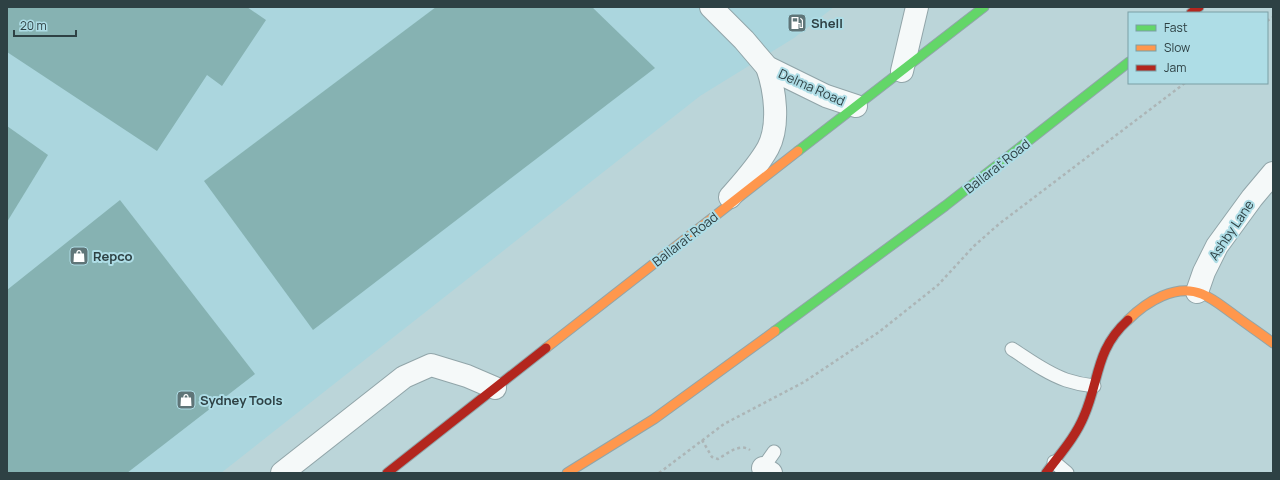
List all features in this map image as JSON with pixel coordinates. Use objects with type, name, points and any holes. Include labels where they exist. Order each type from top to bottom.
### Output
[{"type":"main road","name":"Ballarat Road","points":[[386,473],[984,7]]},
{"type":"main road","name":"Ballarat Road","points":[[567,473],[654,419],[768,336],[945,206],[1128,63]]},
{"type":"main road","points":[[1046,473],[1083,418],[1105,348],[1113,335],[1140,310],[1156,299],[1180,291],[1197,292],[1219,304],[1273,342]]},
{"type":"street","name":"Delma Road","points":[[711,7],[768,67],[826,96],[856,106]]},
{"type":"street","points":[[902,71],[917,7]]},
{"type":"street","name":"Delma Road","points":[[713,217],[752,172],[769,147],[775,111],[774,91],[768,67]]},
{"type":"street","name":"Ashby Lane","points":[[1197,292],[1204,272],[1217,246],[1252,198],[1273,173]]},
{"type":"street","points":[[282,473],[404,377],[431,365],[467,376],[495,388]]},
{"type":"lane","points":[[1012,349],[1043,370],[1056,376],[1066,380],[1094,386]]},
{"type":"lane","points":[[1054,462],[1067,473]]},
{"type":"path","points":[[659,473],[724,424],[804,382],[879,332],[938,285],[974,246],[999,224],[1185,84]]},
{"type":"path","points":[[702,440],[712,457],[718,459],[739,448],[746,447],[755,453],[767,467]]},
{"type":"shaded area","points":[[7,7],[834,7],[794,38],[700,96],[221,473],[7,473]]},
{"type":"building","points":[[7,7],[247,7],[266,20],[222,86],[207,75],[157,151],[7,52]]},
{"type":"building","points":[[436,7],[592,7],[655,68],[313,330],[204,181]]},
{"type":"building","points":[[7,126],[48,155],[7,222]]},
{"type":"building","points":[[120,200],[255,374],[127,473],[7,473],[7,290]]},
{"type":"traffic: fast","points":[[798,151],[984,7]]},
{"type":"traffic: fast","points":[[775,331],[945,206],[1128,63]]},
{"type":"traffic: slow","points":[[546,348],[798,151]]},
{"type":"traffic: slow","points":[[1128,320],[1135,313],[1162,296],[1182,291],[1192,291],[1202,294],[1214,301],[1273,343]]},
{"type":"traffic: slow","points":[[567,473],[654,419],[775,331]]},
{"type":"traffic: jam","points":[[1192,12],[1199,7]]},
{"type":"traffic: jam","points":[[1046,473],[1080,424],[1109,342],[1128,320]]},
{"type":"traffic: jam","points":[[387,473],[546,348]]},
{"type":"place","name":"Shell","points":[[797,23]]},
{"type":"place","name":"Repco","points":[[79,256]]},
{"type":"place","name":"Sydney Tools","points":[[186,400]]}]
